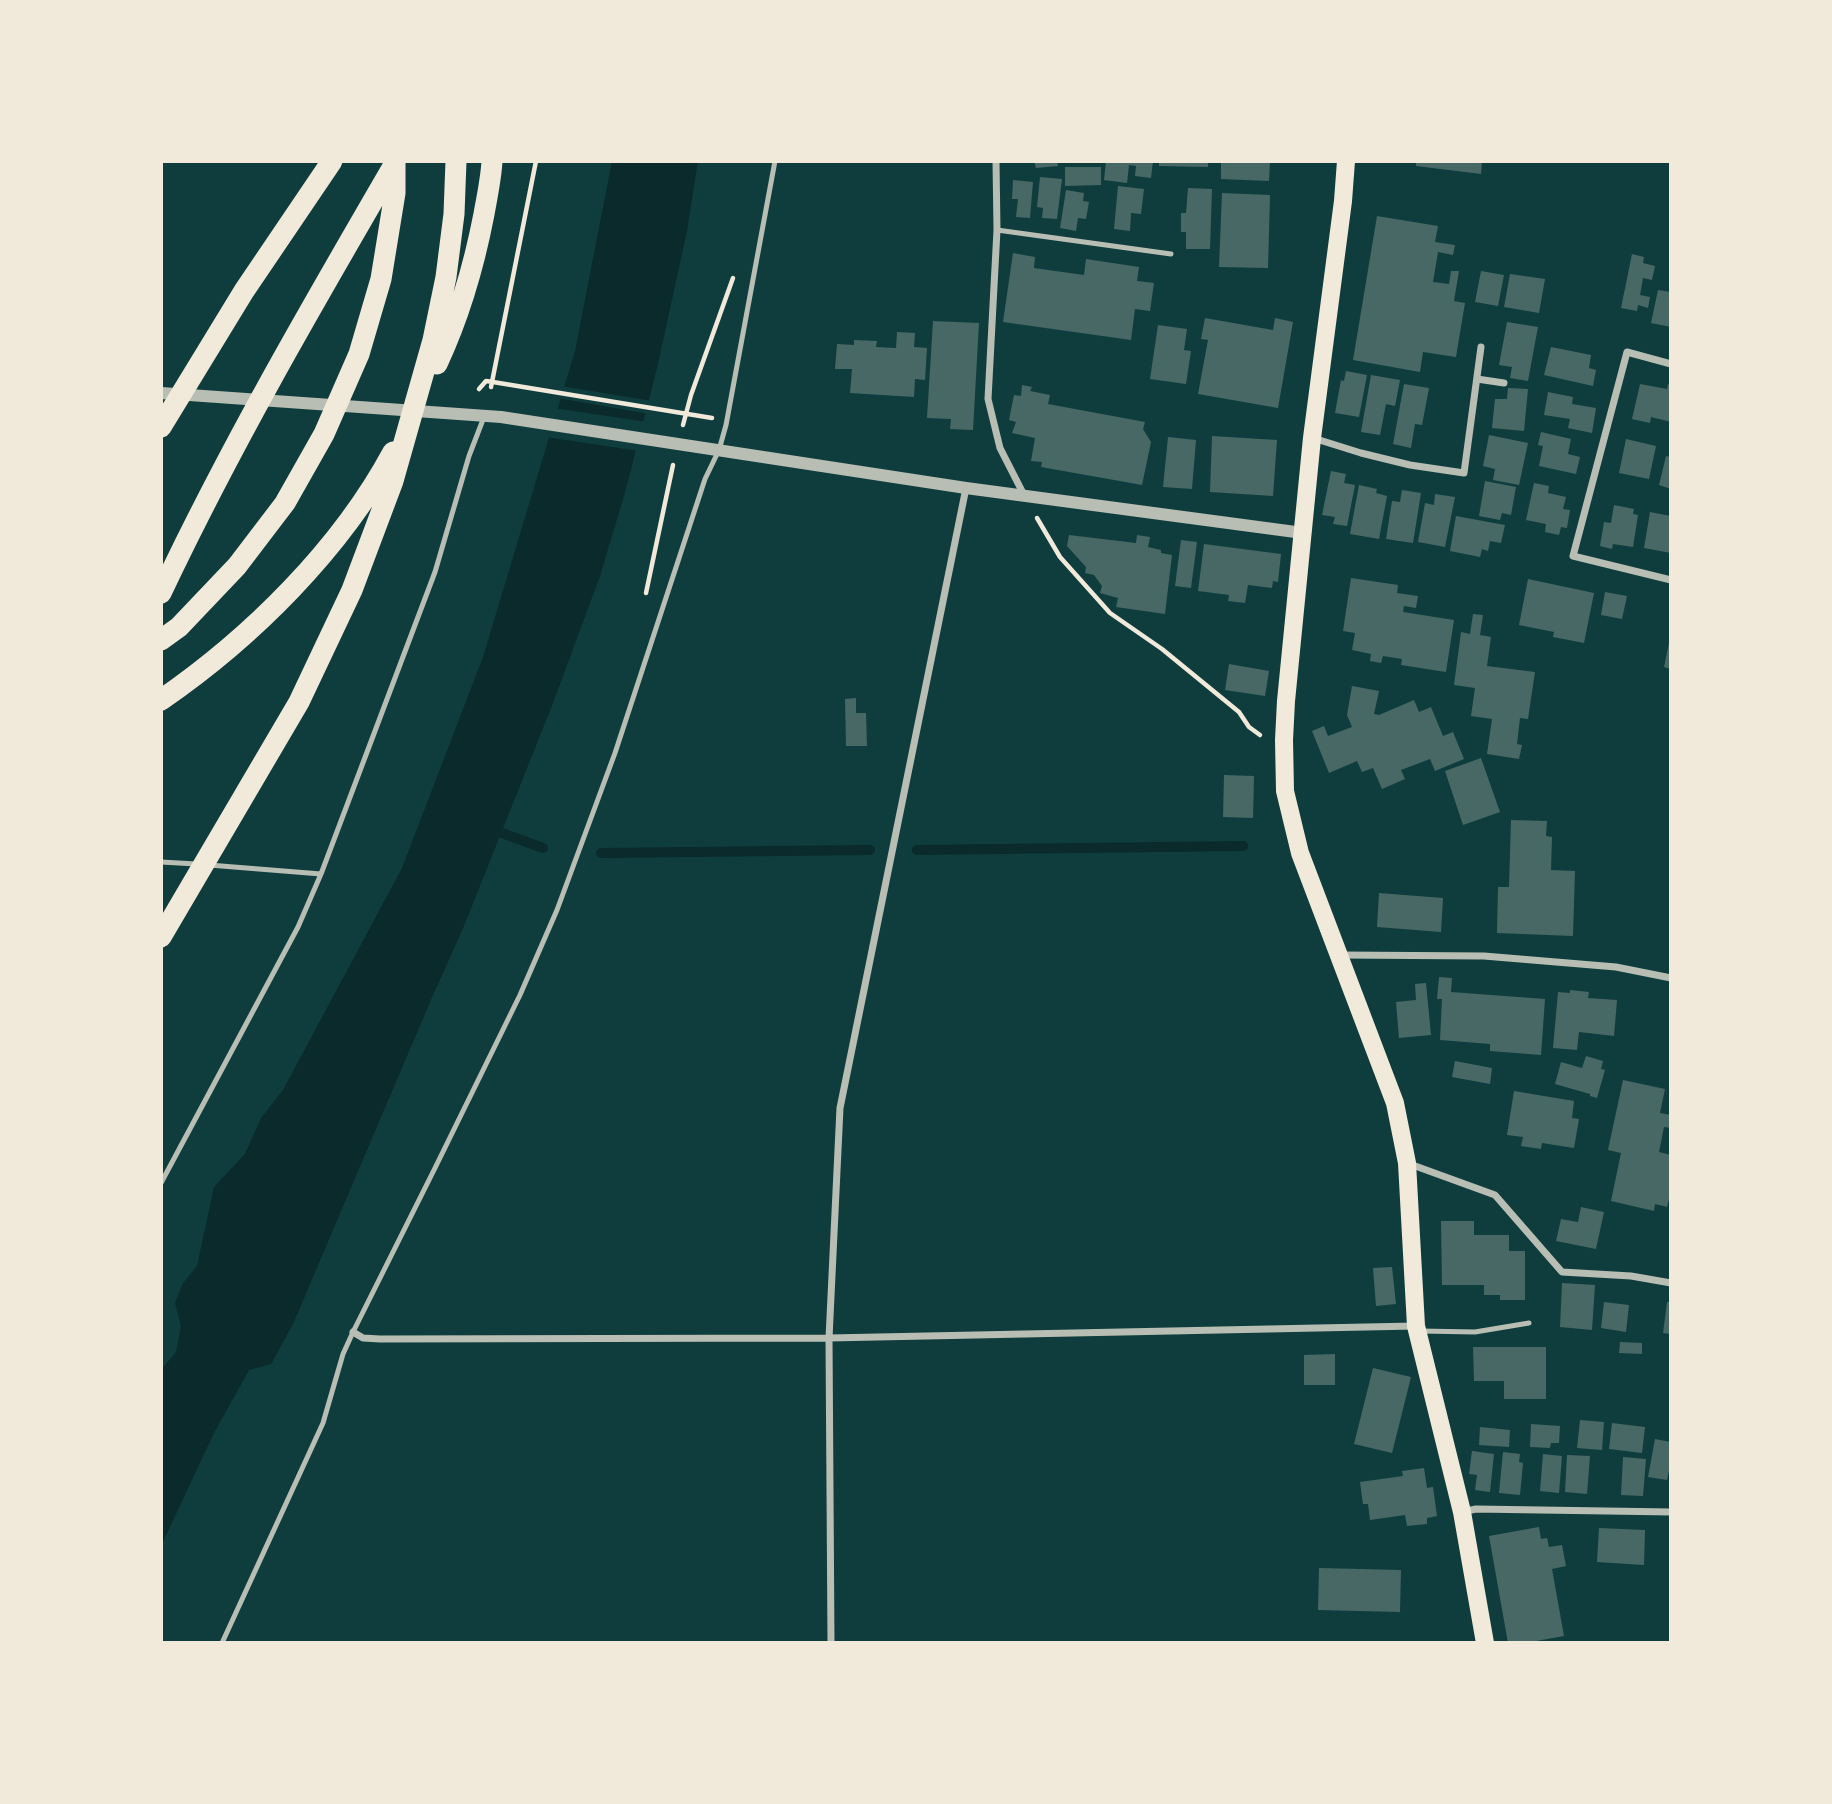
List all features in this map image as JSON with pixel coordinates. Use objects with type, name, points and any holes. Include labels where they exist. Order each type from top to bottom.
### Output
[{"type":"highway","points":[[161,427],[244,290],[332,161]]},
{"type":"highway","points":[[161,593],[231,452],[395,161]]},
{"type":"highway","points":[[161,640],[179,627],[237,566],[285,503],[324,434],[359,354],[381,279],[395,193],[395,161]]},
{"type":"highway","points":[[161,937],[299,702],[352,590],[393,481],[433,340],[446,277],[454,214],[456,161]]},
{"type":"highway","points":[[161,700],[247,634],[286,594],[358,509],[390,458],[423,397],[452,330],[480,235],[492,161]]},
{"type":"main road","points":[[1346,161],[1312,438],[1286,701],[1285,791],[1300,853],[1395,1102],[1407,1163],[1416,1328],[1462,1512],[1485,1643]]},
{"type":"street","points":[[996,161],[997,230],[988,399],[1000,448],[1024,496]]},
{"type":"street","points":[[1312,438],[1410,465],[1464,473],[1481,347]]},
{"type":"street","points":[[1671,364],[1627,352],[1573,556],[1671,580]]},
{"type":"street","points":[[1477,379],[1504,383]]},
{"type":"street","points":[[161,393],[485,415],[966,488],[1303,533]]},
{"type":"street","points":[[831,1643],[829,1338],[841,1108],[966,488]]},
{"type":"street","points":[[1338,955],[1484,956],[1616,967],[1671,978]]},
{"type":"street","points":[[1407,1163],[1495,1195],[1562,1272],[1631,1276],[1671,1283]]},
{"type":"street","points":[[353,1332],[363,1338],[380,1339],[829,1338],[1416,1328]]},
{"type":"street","points":[[1462,1512],[1476,1509],[1671,1512]]},
{"type":"lane","points":[[222,1643],[323,1423],[343,1353],[520,995],[556,910],[615,753],[705,480],[719,450],[726,425],[775,161]]},
{"type":"lane","points":[[997,230],[1171,254]]},
{"type":"lane","points":[[161,1182],[292,940],[321,874],[435,572],[469,457],[485,415]]},
{"type":"lane","points":[[161,862],[321,874]]},
{"type":"lane","points":[[1416,1328],[1475,1332],[1529,1323]]},
{"type":"path","points":[[492,385],[536,161]]},
{"type":"path","points":[[682,429],[691,395],[736,269]]},
{"type":"path","points":[[479,389],[486,381],[492,385],[509,384],[713,418]]},
{"type":"path","points":[[646,594],[673,464]]},
{"type":"path","points":[[1035,516],[1060,557],[1110,613],[1162,649],[1239,712],[1249,727],[1260,735]]},
{"type":"water","points":[[612,161],[698,161],[687,231],[657,368],[600,576],[553,703],[464,926],[293,1324],[271,1364],[249,1370],[214,1433],[161,1546],[161,1370],[176,1352],[181,1326],[175,1303],[183,1283],[197,1266],[214,1187],[245,1154],[261,1118],[283,1090],[402,868],[483,657],[575,351]]},
{"type":"pier","points":[[561,386],[652,401],[649,414],[557,398]]},
{"type":"pier","points":[[554,408],[647,422],[639,451],[546,437]]},
{"type":"building","points":[[1034,161],[1057,161],[1058,166],[1036,168]]},
{"type":"building","points":[[1106,161],[1153,161],[1151,178],[1135,176],[1136,166],[1129,165],[1127,183],[1104,180]]},
{"type":"building","points":[[1159,161],[1208,161],[1208,167],[1159,166]]},
{"type":"building","points":[[1221,161],[1270,161],[1269,181],[1221,179]]},
{"type":"building","points":[[1416,161],[1482,161],[1481,174],[1416,166]]},
{"type":"building","points":[[1065,167],[1101,167],[1101,185],[1065,186]]},
{"type":"building","points":[[1040,177],[1062,179],[1057,219],[1042,218],[1043,208],[1037,207]]},
{"type":"building","points":[[1013,180],[1033,182],[1030,218],[1016,217],[1018,199],[1012,199]]},
{"type":"building","points":[[1118,186],[1144,189],[1141,214],[1131,213],[1130,231],[1114,229]]},
{"type":"building","points":[[1188,188],[1212,189],[1210,249],[1186,249],[1186,232],[1181,232],[1181,213],[1186,213]]},
{"type":"building","points":[[1066,190],[1084,193],[1083,201],[1089,202],[1086,219],[1078,218],[1076,231],[1060,228]]},
{"type":"building","points":[[1222,193],[1270,195],[1268,268],[1219,267]]},
{"type":"building","points":[[1377,216],[1438,226],[1435,242],[1455,245],[1453,255],[1438,252],[1433,282],[1449,284],[1451,271],[1459,271],[1454,301],[1465,303],[1456,357],[1423,352],[1420,372],[1353,360]]},
{"type":"building","points":[[1013,253],[1035,257],[1034,268],[1084,275],[1086,259],[1139,267],[1137,281],[1154,283],[1150,311],[1135,309],[1131,340],[1003,322]]},
{"type":"building","points":[[1632,254],[1644,257],[1643,263],[1655,266],[1652,280],[1643,278],[1640,295],[1650,297],[1648,308],[1638,305],[1637,311],[1621,308]]},
{"type":"building","points":[[1481,271],[1504,275],[1498,306],[1475,302]]},
{"type":"building","points":[[1510,274],[1545,279],[1539,313],[1504,307]]},
{"type":"building","points":[[1658,290],[1671,292],[1671,327],[1651,323]]},
{"type":"building","points":[[1205,318],[1273,330],[1275,318],[1293,322],[1278,408],[1198,394],[1208,340],[1201,339]]},
{"type":"building","points":[[933,321],[979,323],[973,430],[950,429],[951,419],[927,418]]},
{"type":"building","points":[[1507,322],[1538,327],[1528,381],[1510,378],[1512,367],[1499,365]]},
{"type":"building","points":[[1158,325],[1187,329],[1184,350],[1191,351],[1186,384],[1150,379]]},
{"type":"building","points":[[897,332],[915,333],[914,347],[927,348],[925,380],[915,379],[914,397],[850,393],[852,369],[835,369],[837,344],[854,345],[854,340],[877,341],[876,347],[896,348]]},
{"type":"building","points":[[1551,347],[1591,355],[1589,368],[1596,370],[1593,386],[1544,375]]},
{"type":"building","points":[[1346,371],[1367,375],[1359,417],[1335,413],[1341,380],[1344,381]]},
{"type":"building","points":[[1371,375],[1400,380],[1395,406],[1386,404],[1380,435],[1361,432]]},
{"type":"building","points":[[1404,384],[1429,388],[1422,425],[1415,424],[1411,448],[1393,444]]},
{"type":"building","points":[[1640,384],[1667,389],[1668,384],[1671,385],[1671,422],[1651,417],[1650,423],[1632,419]]},
{"type":"building","points":[[1022,385],[1032,387],[1030,391],[1050,395],[1048,404],[1145,422],[1143,429],[1151,442],[1142,485],[1041,467],[1042,462],[1031,461],[1035,438],[1012,433],[1016,422],[1009,420],[1014,395],[1021,396]]},
{"type":"building","points":[[1508,388],[1528,389],[1524,431],[1492,428],[1495,399],[1507,399]]},
{"type":"building","points":[[1548,392],[1573,397],[1572,404],[1596,408],[1592,433],[1568,428],[1570,419],[1544,415]]},
{"type":"building","points":[[1541,432],[1571,439],[1568,454],[1580,457],[1576,474],[1539,466],[1543,446],[1538,445]]},
{"type":"building","points":[[1489,435],[1528,443],[1519,485],[1493,480],[1495,469],[1483,466]]},
{"type":"building","points":[[1212,436],[1277,440],[1273,496],[1210,492]]},
{"type":"building","points":[[1168,437],[1196,440],[1192,489],[1163,487]]},
{"type":"building","points":[[1626,439],[1656,446],[1649,479],[1619,473]]},
{"type":"building","points":[[1666,456],[1671,457],[1671,489],[1659,485]]},
{"type":"building","points":[[1331,471],[1346,474],[1344,483],[1355,485],[1347,526],[1333,524],[1335,517],[1322,515]]},
{"type":"building","points":[[1485,481],[1516,487],[1511,515],[1502,513],[1500,520],[1479,516]]},
{"type":"building","points":[[1534,483],[1549,486],[1548,493],[1566,497],[1563,509],[1570,510],[1567,528],[1561,527],[1559,535],[1545,532],[1546,524],[1526,520]]},
{"type":"building","points":[[1359,485],[1377,489],[1376,493],[1387,496],[1379,539],[1350,534]]},
{"type":"building","points":[[1402,490],[1421,493],[1413,543],[1386,539],[1392,501],[1400,502]]},
{"type":"building","points":[[1435,494],[1455,497],[1445,547],[1418,542],[1425,503],[1434,505]]},
{"type":"building","points":[[1614,505],[1634,509],[1633,514],[1638,515],[1633,547],[1613,544],[1612,549],[1600,546],[1604,522],[1611,523]]},
{"type":"building","points":[[1650,512],[1671,516],[1671,553],[1644,548]]},
{"type":"building","points":[[1456,516],[1505,525],[1501,543],[1490,541],[1488,551],[1482,549],[1480,557],[1450,551]]},
{"type":"building","points":[[1069,535],[1136,543],[1137,535],[1150,537],[1148,547],[1172,555],[1165,614],[1116,607],[1118,598],[1100,593],[1102,586],[1094,575],[1085,573],[1086,567],[1067,546]]},
{"type":"building","points":[[1181,540],[1197,542],[1191,588],[1175,586]]},
{"type":"building","points":[[1204,544],[1281,554],[1278,582],[1273,581],[1272,588],[1248,585],[1245,603],[1228,601],[1229,595],[1198,591]]},
{"type":"building","points":[[1351,578],[1398,585],[1397,593],[1418,596],[1416,608],[1404,606],[1403,612],[1454,620],[1446,672],[1401,665],[1402,659],[1383,656],[1381,663],[1370,661],[1371,654],[1352,650],[1355,633],[1343,631]]},
{"type":"building","points":[[1528,579],[1594,593],[1584,643],[1553,637],[1554,632],[1519,625]]},
{"type":"building","points":[[1605,592],[1627,596],[1622,619],[1601,615]]},
{"type":"building","points":[[1473,614],[1483,615],[1480,635],[1491,637],[1487,666],[1535,672],[1528,719],[1520,718],[1517,744],[1522,745],[1519,759],[1487,754],[1492,719],[1471,716],[1475,688],[1454,685],[1461,632],[1470,634]]},
{"type":"building","points":[[1671,638],[1671,669],[1664,667]]},
{"type":"building","points":[[1229,664],[1269,671],[1265,696],[1225,690]]},
{"type":"building","points":[[1352,686],[1379,691],[1374,714],[1379,715],[1414,700],[1419,712],[1431,707],[1443,736],[1453,732],[1464,759],[1435,771],[1430,759],[1401,770],[1405,779],[1382,789],[1373,768],[1362,772],[1357,761],[1329,773],[1312,731],[1324,726],[1328,736],[1352,727],[1347,715]]},
{"type":"building","points":[[856,698],[856,713],[866,713],[867,746],[846,746],[845,699]]},
{"type":"building","points":[[1481,758],[1500,812],[1463,825],[1445,771]]},
{"type":"building","points":[[1224,775],[1254,776],[1253,818],[1223,817]]},
{"type":"building","points":[[1511,820],[1547,821],[1546,836],[1552,837],[1551,870],[1575,871],[1573,936],[1497,933],[1498,887],[1509,887]]},
{"type":"building","points":[[1379,893],[1443,898],[1441,932],[1377,927]]},
{"type":"building","points":[[1439,977],[1452,978],[1451,992],[1545,999],[1541,1055],[1490,1051],[1490,1044],[1440,1040],[1442,999],[1437,999]]},
{"type":"building","points":[[1426,983],[1431,1035],[1399,1038],[1396,1002],[1416,1000],[1415,984]]},
{"type":"building","points":[[1570,990],[1589,992],[1588,998],[1617,1000],[1614,1036],[1579,1032],[1577,1050],[1553,1048],[1558,992],[1570,993]]},
{"type":"building","points":[[1586,1056],[1603,1061],[1601,1069],[1605,1070],[1597,1098],[1555,1084],[1561,1062],[1582,1068]]},
{"type":"building","points":[[1455,1061],[1492,1068],[1490,1084],[1452,1077]]},
{"type":"building","points":[[1623,1080],[1665,1089],[1660,1113],[1671,1115],[1671,1128],[1664,1127],[1659,1152],[1671,1155],[1671,1199],[1667,1207],[1655,1204],[1654,1211],[1611,1201],[1621,1153],[1608,1150]]},
{"type":"building","points":[[1514,1091],[1574,1101],[1572,1118],[1579,1119],[1574,1148],[1542,1143],[1541,1149],[1521,1146],[1523,1137],[1507,1135]]},
{"type":"building","points":[[1581,1207],[1604,1212],[1596,1249],[1556,1241],[1561,1219],[1578,1222]]},
{"type":"building","points":[[1441,1221],[1474,1221],[1474,1235],[1509,1235],[1509,1251],[1525,1251],[1525,1300],[1500,1300],[1500,1295],[1484,1295],[1484,1285],[1442,1285]]},
{"type":"building","points":[[1392,1267],[1396,1304],[1376,1306],[1373,1268]]},
{"type":"building","points":[[1562,1283],[1595,1285],[1592,1330],[1560,1327]]},
{"type":"building","points":[[1604,1302],[1629,1305],[1626,1332],[1601,1328]]},
{"type":"building","points":[[1667,1302],[1671,1302],[1671,1334],[1663,1333]]},
{"type":"building","points":[[1620,1342],[1642,1343],[1642,1354],[1619,1353]]},
{"type":"building","points":[[1473,1347],[1546,1347],[1546,1399],[1504,1399],[1504,1381],[1474,1381]]},
{"type":"building","points":[[1335,1354],[1335,1385],[1304,1385],[1304,1355]]},
{"type":"building","points":[[1373,1368],[1411,1377],[1392,1453],[1354,1444]]},
{"type":"building","points":[[1580,1420],[1604,1422],[1602,1450],[1577,1448]]},
{"type":"building","points":[[1612,1423],[1645,1427],[1642,1453],[1609,1449]]},
{"type":"building","points":[[1531,1424],[1560,1426],[1559,1443],[1551,1443],[1550,1448],[1530,1447]]},
{"type":"building","points":[[1480,1427],[1510,1430],[1509,1447],[1479,1445]]},
{"type":"building","points":[[1655,1439],[1671,1442],[1667,1480],[1648,1477]]},
{"type":"building","points":[[1472,1451],[1494,1454],[1490,1492],[1475,1490],[1477,1475],[1469,1474]]},
{"type":"building","points":[[1503,1452],[1520,1454],[1519,1462],[1523,1463],[1520,1495],[1499,1493]]},
{"type":"building","points":[[1543,1454],[1562,1456],[1559,1493],[1540,1491]]},
{"type":"building","points":[[1567,1455],[1590,1456],[1587,1494],[1565,1492]]},
{"type":"building","points":[[1623,1457],[1646,1459],[1643,1496],[1621,1495]]},
{"type":"building","points":[[1424,1468],[1427,1488],[1433,1487],[1437,1516],[1427,1518],[1427,1524],[1407,1526],[1405,1515],[1370,1520],[1368,1504],[1363,1504],[1360,1482],[1403,1476],[1402,1471]]},
{"type":"building","points":[[1539,1527],[1541,1539],[1547,1538],[1549,1547],[1562,1545],[1566,1566],[1552,1569],[1564,1636],[1525,1643],[1508,1643],[1489,1536]]},
{"type":"building","points":[[1599,1528],[1645,1530],[1644,1565],[1597,1562]]},
{"type":"building","points":[[1319,1568],[1401,1570],[1400,1612],[1318,1610]]},
{"type":"waterway","points":[[491,829],[543,848]]},
{"type":"waterway","points":[[917,850],[1243,846]]},
{"type":"waterway","points":[[601,853],[870,850]]}]
